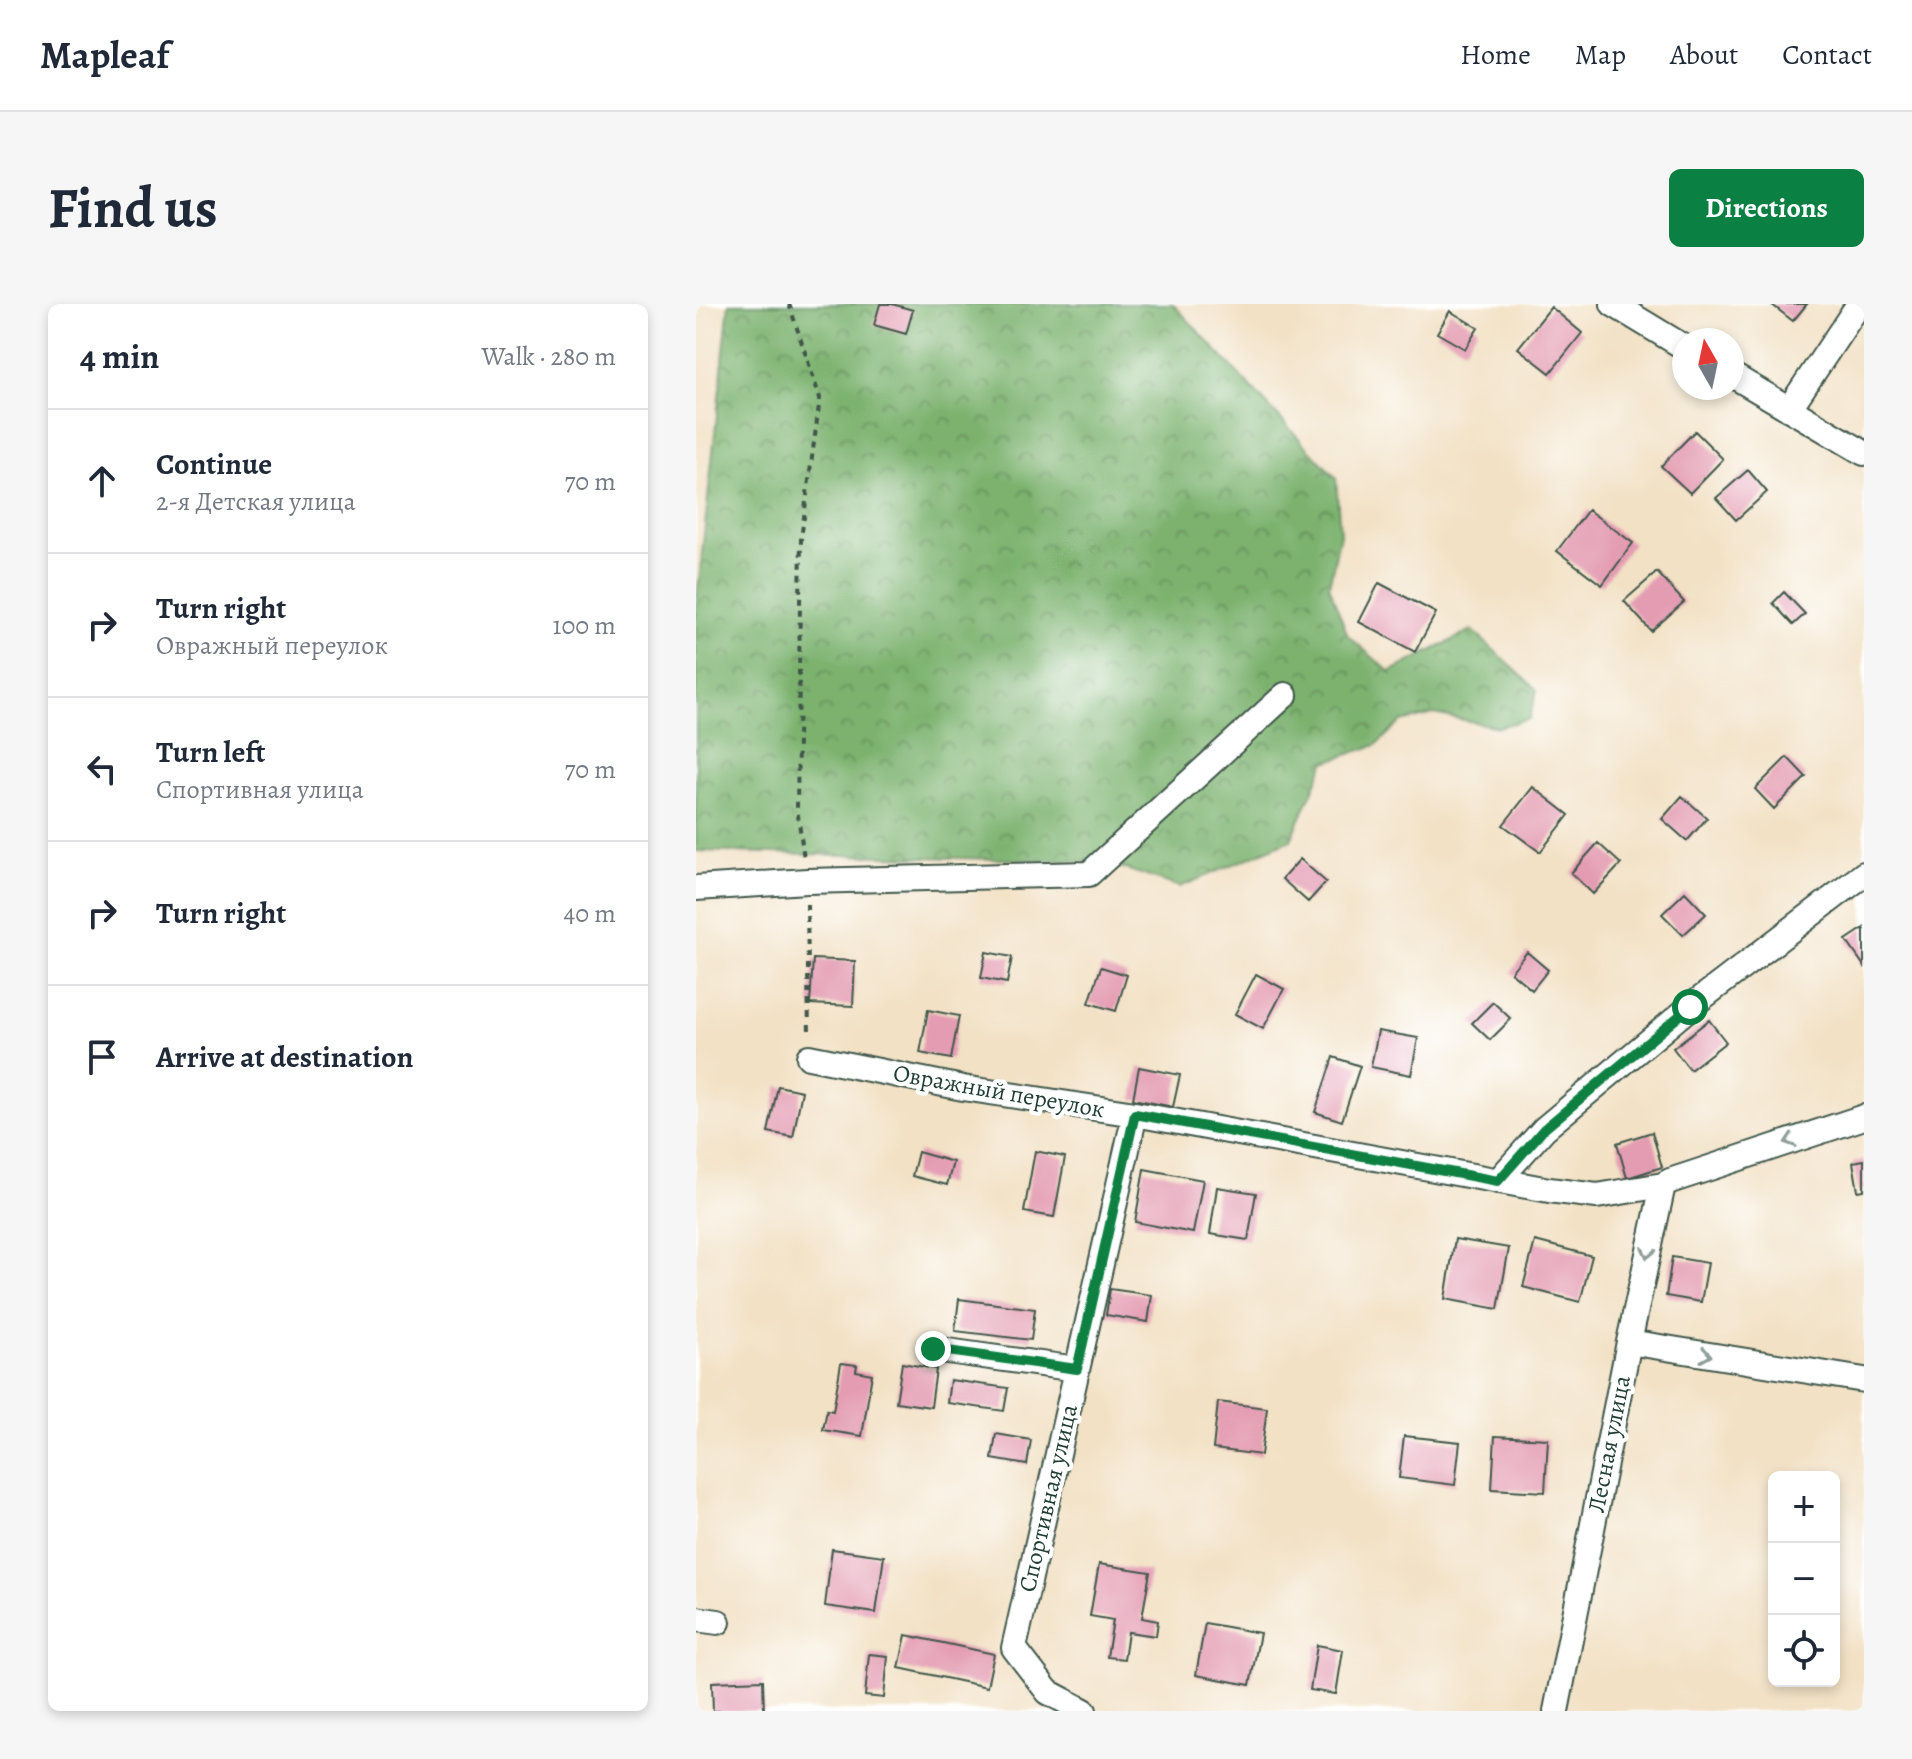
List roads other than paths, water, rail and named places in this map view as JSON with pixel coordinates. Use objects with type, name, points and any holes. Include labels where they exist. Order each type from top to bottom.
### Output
[{"type":"street","points":[[1613,304],[1672,340]]},
{"type":"street","points":[[1789,409],[1859,304]]},
{"type":"street","points":[[1744,382],[1864,453]]},
{"type":"street","points":[[696,888],[807,881],[1089,874],[1285,695]]},
{"type":"street","points":[[1498,1181],[1544,1129],[1568,1108],[1690,1007],[1864,874]]},
{"type":"street","name":"Овражный переулок","points":[[809,1057],[963,1088],[1135,1114],[1498,1181],[1597,1196],[1666,1183]]},
{"type":"street","name":"Спортивная улица","points":[[1084,1711],[1048,1692],[1014,1648],[1135,1114]]},
{"type":"street","points":[[1666,1183],[1864,1117]]},
{"type":"street","name":"Лесная улица","points":[[1556,1711],[1629,1342],[1666,1183]]},
{"type":"street","points":[[1629,1342],[1864,1380]]},
{"type":"street","points":[[933,1349],[1077,1369]]}]
